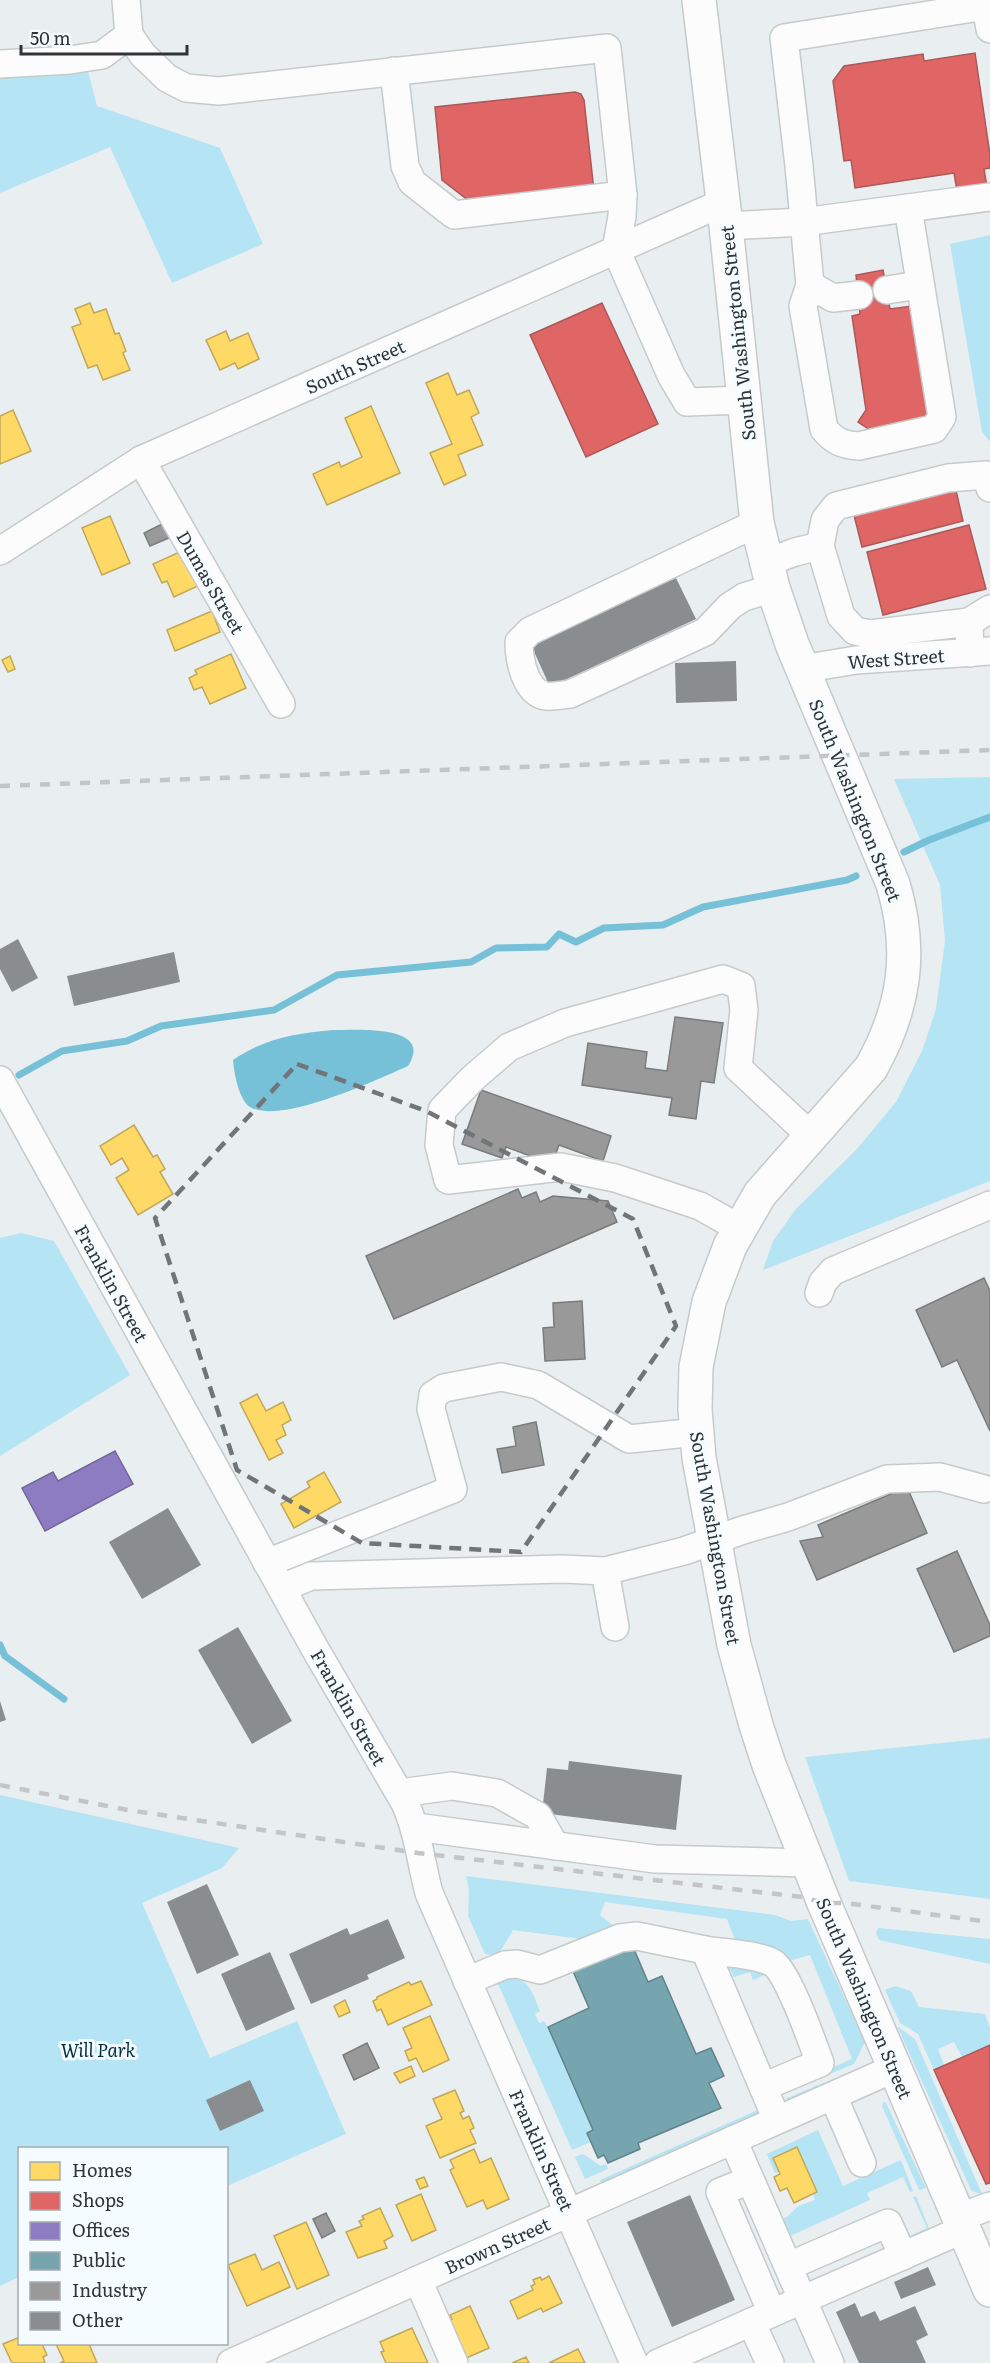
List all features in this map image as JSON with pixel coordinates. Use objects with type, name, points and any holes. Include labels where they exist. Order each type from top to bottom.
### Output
[{"type":"main road","name":"South Washington Street","points":[[699,0],[757,524],[770,575],[802,669],[894,884],[905,944],[898,1004],[883,1047],[871,1068],[760,1194],[739,1228],[716,1282],[699,1346],[695,1389],[703,1486],[734,1644],[756,1725],[807,1863],[990,2289]]},
{"type":"street","points":[[126,0],[129,35],[143,55],[167,78],[186,88],[219,90],[607,48],[623,195],[616,250],[671,375],[687,402],[744,400]]},
{"type":"street","points":[[908,208],[942,417],[934,429],[859,446],[846,445],[834,440],[824,429],[803,306],[810,285],[784,38],[988,10]]},
{"type":"street","points":[[0,63],[70,60],[102,55],[129,35]]},
{"type":"street","points":[[394,71],[405,166],[412,182],[454,215],[623,195]]},
{"type":"street","points":[[724,214],[803,222],[990,197]]},
{"type":"street","name":"South Street","points":[[0,551],[141,460],[616,250],[724,214]]},
{"type":"street","points":[[810,285],[833,298],[858,295]]},
{"type":"street","points":[[887,290],[919,285]]},
{"type":"street","name":"Dumas Street","points":[[141,460],[281,704]]},
{"type":"street","points":[[980,652],[980,615],[870,634],[855,631],[841,616],[820,546],[825,520],[836,506],[948,478],[986,475],[990,488]]},
{"type":"street","points":[[757,524],[530,631],[519,642],[519,656],[527,679],[534,690],[546,696],[570,694],[705,632],[730,606],[744,597],[795,552],[820,546]]},
{"type":"street","name":"West Street","points":[[802,669],[856,660],[980,652]]},
{"type":"street","points":[[739,1228],[700,1206],[615,1178],[561,1167],[448,1180],[439,1145],[442,1110],[472,1078],[509,1047],[565,1023],[723,979],[741,986],[744,1010],[738,1068],[811,1136]]},
{"type":"street","name":"Franklin Street","points":[[0,1080],[267,1563],[400,1793],[416,1827],[418,1853],[429,1893],[634,2363]]},
{"type":"street","points":[[819,1293],[823,1282],[833,1271],[990,1205]]},
{"type":"street","points":[[267,1563],[453,1489],[431,1409],[433,1395],[444,1388],[501,1377],[538,1385],[629,1439],[697,1432]]},
{"type":"street","points":[[282,1588],[311,1576],[562,1569],[605,1571],[714,1541],[799,1513],[887,1479],[940,1477],[984,1489]]},
{"type":"street","points":[[605,1571],[615,1627]]},
{"type":"street","points":[[400,1793],[452,1786],[497,1793],[538,1816],[555,1846]]},
{"type":"street","points":[[416,1827],[655,1859],[807,1863]]},
{"type":"street","points":[[468,1981],[505,1965],[517,1964],[540,1970],[620,1938],[637,1936],[774,1963],[784,1975],[820,2063],[763,2087]]},
{"type":"street","points":[[705,1950],[777,2120]]},
{"type":"street","name":"Brown Street","points":[[246,2360],[417,2280],[895,2068]]},
{"type":"street","points":[[833,2096],[862,2163]]},
{"type":"street","points":[[733,2140],[830,2363]]},
{"type":"street","points":[[750,2180],[720,2192],[761,2318],[770,2363]]},
{"type":"street","points":[[658,2363],[705,2354],[761,2318],[903,2256],[990,2206]]},
{"type":"street","points":[[789,2266],[888,2223],[903,2256]]},
{"type":"street","points":[[417,2280],[454,2363]]},
{"type":"highlighted area","points":[[297,1064],[426,1111],[633,1219],[676,1326],[521,1552],[362,1543],[237,1470],[155,1218]]},
{"type":"green space","points":[[88,71],[97,106],[220,148],[263,244],[172,283],[110,147],[0,193],[0,75]]},
{"type":"green space","points":[[990,235],[990,442],[982,432],[950,244]]},
{"type":"green space","points":[[990,777],[990,1181],[763,1270],[773,1241],[796,1209],[857,1149],[896,1102],[922,1051],[936,1009],[945,941],[940,885],[894,779]]},
{"type":"green space","points":[[21,1233],[54,1241],[130,1375],[0,1456],[0,1238]]},
{"type":"green space","points":[[990,1738],[990,1899],[849,1881],[805,1757]]},
{"type":"green space","name":"Will Park","points":[[0,1795],[239,1848],[222,1868],[142,1903],[210,2058],[297,2021],[346,2134],[228,2186],[228,2147],[18,2147],[18,2277],[0,2286]]},
{"type":"green space","points":[[466,1876],[775,1915],[791,1921],[808,1919],[865,2042],[854,2064],[781,2094],[782,2089],[852,2059],[810,1955],[792,1960],[779,1950],[735,1940],[727,1919],[605,1902],[600,1915],[615,1927],[596,1941],[513,1930],[498,1955],[485,1954],[468,1916],[469,1889]]},
{"type":"green space","points":[[878,1928],[990,1939],[990,1964],[879,1940],[876,1933]]},
{"type":"green space","points":[[733,1963],[767,1974],[753,1980],[750,1972],[734,1977],[729,1968]]},
{"type":"green space","points":[[512,1975],[515,1979],[525,1983],[531,1991],[540,2011],[535,2014],[539,2023],[544,2021],[548,2027],[593,2130],[587,2133],[591,2142],[572,2150],[497,1982]]},
{"type":"green space","points":[[895,1986],[911,1991],[919,2007],[985,2014],[990,2028],[990,2045],[962,2057],[954,2042],[938,2049],[944,2065],[934,2070],[918,2034],[900,2023],[885,1990]]},
{"type":"green space","points":[[897,2026],[915,2039],[982,2194],[971,2190]]},
{"type":"green space","points":[[857,2069],[860,2073],[790,2101],[785,2099]]},
{"type":"green space","points":[[884,2101],[926,2188],[919,2190],[882,2106]]},
{"type":"green space","points":[[760,2109],[758,2115],[602,2185],[600,2180]]},
{"type":"green space","points":[[818,2130],[843,2186],[901,2160],[913,2191],[910,2192],[903,2177],[867,2193],[870,2200],[790,2236],[795,2248],[790,2249],[779,2220],[787,2217],[798,2206],[815,2200],[813,2194],[817,2192],[797,2148],[773,2158],[779,2172],[775,2173],[767,2154]]},
{"type":"green space","points":[[583,2154],[601,2166],[606,2164],[608,2169],[585,2179],[575,2157]]},
{"type":"green space","points":[[916,2196],[930,2231],[914,2245],[910,2236],[927,2228],[913,2197]]},
{"type":"shaded area","points":[[333,1030],[374,1030],[402,1036],[411,1043],[413,1052],[408,1066],[305,1106],[264,1111],[246,1104],[238,1086],[233,1060],[256,1047],[280,1038]]},
{"type":"building: Homes","points":[[90,303],[94,313],[106,309],[115,334],[119,333],[126,351],[123,353],[130,370],[103,380],[97,365],[88,368],[72,327],[81,324],[75,309]]},
{"type":"building: Homes","points":[[226,331],[230,341],[248,333],[259,359],[238,369],[235,363],[220,370],[206,340]]},
{"type":"building: Homes","points":[[448,373],[457,395],[469,390],[479,413],[471,417],[483,445],[458,455],[466,475],[444,485],[430,453],[452,444],[426,383]]},
{"type":"building: Homes","points":[[371,406],[400,473],[327,505],[313,474],[339,462],[341,467],[362,457],[345,418]]},
{"type":"building: Homes","points":[[13,410],[31,451],[0,464],[0,416]]},
{"type":"building: Homes","points":[[110,516],[130,563],[102,575],[82,528]]},
{"type":"building: Homes","points":[[184,550],[200,585],[174,597],[167,581],[162,583],[153,564]]},
{"type":"building: Homes","points":[[212,611],[220,632],[175,651],[167,630]]},
{"type":"building: Homes","points":[[231,654],[246,688],[210,704],[202,687],[194,690],[189,678],[197,674],[195,670]]},
{"type":"building: Homes","points":[[10,656],[15,669],[8,672],[2,660]]},
{"type":"building: Homes","points":[[134,1125],[153,1157],[157,1155],[165,1169],[160,1172],[173,1194],[138,1215],[116,1178],[129,1170],[122,1158],[111,1165],[100,1146]]},
{"type":"building: Homes","points":[[257,1394],[266,1411],[283,1402],[291,1420],[282,1425],[286,1435],[276,1440],[283,1453],[269,1460],[240,1403]]},
{"type":"building: Homes","points":[[324,1472],[341,1502],[294,1528],[281,1504],[310,1487],[307,1482]]},
{"type":"building: Homes","points":[[421,1981],[432,2005],[388,2025],[381,2009],[377,2011],[373,2001],[409,1982],[411,1985]]},
{"type":"building: Homes","points":[[345,2000],[350,2012],[339,2017],[334,2006]]},
{"type":"building: Homes","points":[[430,2016],[449,2060],[423,2072],[416,2058],[409,2061],[405,2051],[412,2048],[403,2028]]},
{"type":"building: Homes","points":[[411,2066],[415,2076],[400,2083],[394,2073]]},
{"type":"building: Homes","points":[[455,2090],[464,2111],[460,2113],[463,2119],[469,2116],[474,2128],[470,2130],[476,2143],[440,2158],[426,2126],[442,2119],[433,2099]]},
{"type":"building: Homes","points":[[797,2147],[817,2192],[794,2203],[787,2188],[780,2191],[774,2177],[780,2174],[773,2158]]},
{"type":"building: Homes","points":[[474,2149],[480,2163],[491,2158],[509,2199],[487,2209],[483,2200],[467,2207],[450,2170],[454,2168],[450,2160]]},
{"type":"building: Homes","points":[[424,2177],[428,2186],[420,2189],[416,2180]]},
{"type":"building: Homes","points":[[421,2194],[436,2230],[412,2241],[396,2205]]},
{"type":"building: Homes","points":[[380,2208],[393,2236],[384,2241],[387,2248],[358,2258],[346,2232],[362,2226],[359,2221],[364,2219],[362,2216]]},
{"type":"building: Homes","points":[[306,2222],[329,2275],[297,2289],[274,2236]]},
{"type":"building: Homes","points":[[255,2254],[262,2270],[279,2262],[290,2287],[247,2306],[228,2265]]},
{"type":"building: Homes","points":[[549,2276],[562,2303],[543,2312],[541,2308],[518,2319],[510,2301],[533,2290],[531,2286],[535,2284],[533,2280],[540,2277],[542,2280]]},
{"type":"building: Homes","points":[[470,2306],[489,2348],[457,2362],[440,2324],[452,2319],[450,2315]]},
{"type":"building: Homes","points":[[412,2328],[428,2363],[386,2363],[380,2342]]},
{"type":"building: Homes","points":[[18,2338],[18,2345],[42,2345],[47,2355],[43,2357],[45,2363],[12,2363],[3,2344]]},
{"type":"building: Homes","points":[[56,2345],[89,2345],[97,2363],[60,2363],[64,2361]]},
{"type":"building: Homes","points":[[578,2349],[585,2363],[549,2363]]},
{"type":"building: Homes","points":[[526,2357],[529,2363],[512,2363]]},
{"type":"building: Shops","points":[[975,53],[990,155],[990,168],[984,169],[987,187],[957,191],[954,173],[855,188],[851,160],[844,161],[833,81],[844,66],[923,54],[924,61]]},
{"type":"building: Shops","points":[[575,92],[581,94],[584,100],[594,191],[473,204],[442,180],[435,107]]},
{"type":"building: Shops","points":[[883,270],[890,309],[912,306],[930,421],[870,430],[858,422],[866,410],[852,316],[860,314],[856,275]]},
{"type":"building: Shops","points":[[602,303],[658,424],[586,457],[530,335]]},
{"type":"building: Shops","points":[[954,482],[963,521],[862,547],[852,507]]},
{"type":"building: Shops","points":[[969,525],[986,589],[883,615],[867,552]]},
{"type":"building: Shops","points":[[990,2045],[990,2183],[986,2184],[934,2070]]},
{"type":"building: Offices","points":[[115,1451],[133,1484],[45,1531],[22,1488],[53,1472],[58,1481]]},
{"type":"building: Public","points":[[631,1942],[648,1982],[662,1976],[696,2054],[711,2048],[724,2076],[709,2083],[721,2108],[638,2143],[640,2149],[608,2163],[604,2155],[598,2158],[587,2133],[593,2130],[548,2027],[589,2008],[572,1969]]},
{"type":"building: Industry","points":[[164,523],[171,537],[150,546],[144,533]]},
{"type":"building: Industry","points":[[675,1017],[723,1023],[714,1083],[701,1081],[696,1119],[669,1115],[672,1098],[582,1085],[588,1043],[647,1052],[645,1068],[667,1071]]},
{"type":"building: Industry","points":[[481,1090],[611,1136],[603,1161],[559,1145],[552,1164],[506,1147],[502,1158],[462,1144]]},
{"type":"building: Industry","points":[[518,1189],[522,1198],[536,1192],[540,1202],[553,1196],[608,1201],[617,1222],[394,1319],[366,1256]]},
{"type":"building: Industry","points":[[984,1278],[990,1291],[990,1431],[957,1360],[942,1367],[916,1310]]},
{"type":"building: Industry","points":[[582,1301],[585,1359],[545,1361],[543,1328],[554,1327],[553,1303]]},
{"type":"building: Industry","points":[[536,1422],[544,1465],[502,1473],[497,1449],[516,1446],[513,1427]]},
{"type":"building: Industry","points":[[907,1487],[927,1533],[817,1580],[800,1541],[823,1537],[818,1525]]},
{"type":"building: Industry","points":[[957,1551],[990,1625],[990,1636],[954,1652],[917,1569]]},
{"type":"building: Industry","points":[[367,2043],[379,2068],[354,2080],[343,2055]]},
{"type":"building: Industry","points":[[326,2213],[335,2231],[322,2238],[313,2219]]},
{"type":"building: Other","points":[[676,578],[696,619],[550,687],[531,645]]},
{"type":"building: Other","points":[[736,661],[737,701],[676,703],[675,663]]},
{"type":"building: Other","points":[[18,939],[38,978],[12,992],[0,969],[0,949]]},
{"type":"building: Other","points":[[174,952],[180,982],[74,1006],[67,976]]},
{"type":"building: Other","points":[[168,1508],[201,1565],[142,1599],[109,1542]]},
{"type":"building: Other","points":[[238,1627],[292,1721],[252,1744],[198,1650]]},
{"type":"building: Other","points":[[0,1701],[6,1720],[0,1722]]},
{"type":"building: Other","points":[[569,1761],[682,1775],[676,1830],[542,1813],[547,1768],[568,1770]]},
{"type":"building: Other","points":[[207,1884],[239,1955],[197,1974],[167,1902]]},
{"type":"building: Other","points":[[388,1919],[405,1958],[367,1975],[369,1979],[311,2004],[289,1954],[347,1928],[350,1935]]},
{"type":"building: Other","points":[[270,1952],[295,2009],[246,2031],[221,1974]]},
{"type":"building: Other","points":[[250,2080],[264,2111],[220,2131],[206,2100]]},
{"type":"building: Other","points":[[690,2195],[735,2300],[672,2327],[627,2222]]},
{"type":"building: Other","points":[[928,2267],[936,2285],[901,2299],[894,2282]]},
{"type":"building: Other","points":[[855,2303],[861,2317],[875,2311],[880,2321],[915,2306],[928,2335],[916,2341],[926,2363],[859,2363],[836,2312]]},
{"type":"waterway","points":[[904,852],[990,817]]},
{"type":"waterway","points":[[19,1075],[62,1051],[127,1041],[161,1026],[274,1010],[337,975],[471,962],[496,948],[547,947],[559,934],[576,942],[604,928],[663,925],[703,907],[847,880],[856,876]]},
{"type":"waterway","points":[[0,1645],[5,1656],[64,1699]]},
{"type":"railway","points":[[0,786],[990,750]]},
{"type":"railway","points":[[0,1785],[128,1810],[418,1853],[802,1897],[824,1903],[845,1903],[990,1922]]}]
